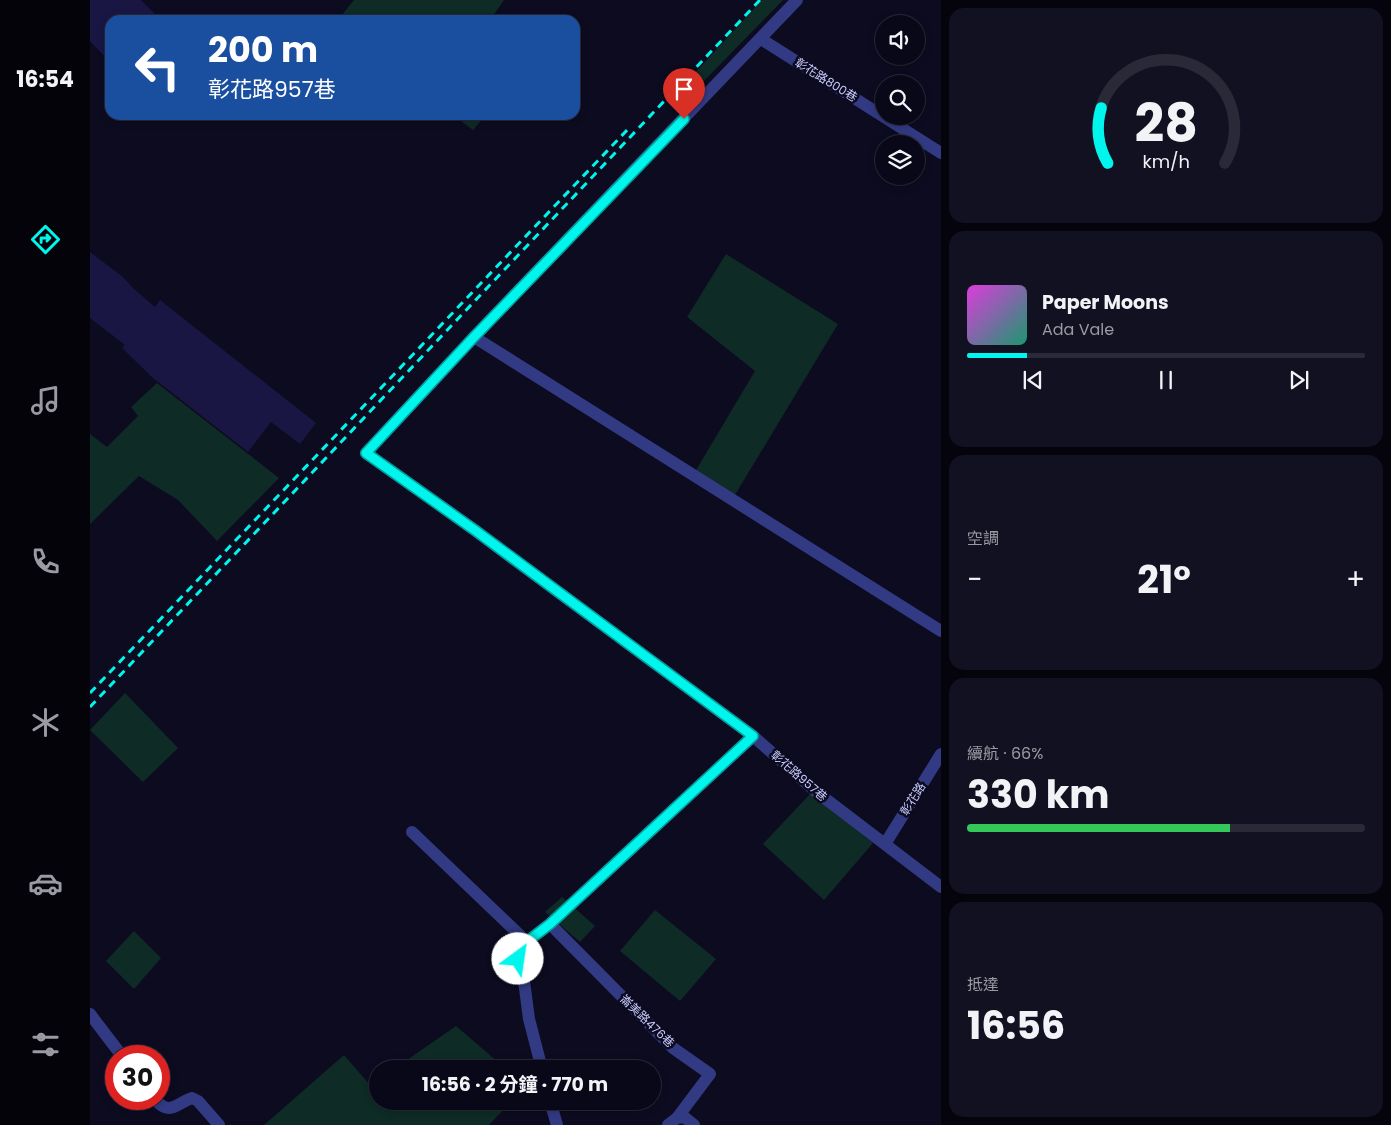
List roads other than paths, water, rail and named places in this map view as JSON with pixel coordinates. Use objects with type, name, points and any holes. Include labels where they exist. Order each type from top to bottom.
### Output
[{"type":"street","points":[[797,0],[474,337],[941,631]]},
{"type":"street","name":"彰花路800巷","points":[[761,39],[941,153]]},
{"type":"street","name":"彰花路957巷","points":[[474,337],[366,453],[476,531],[753,736],[814,790],[941,888]]},
{"type":"street","points":[[540,1060],[518,959],[520,947],[550,924],[753,736]]},
{"type":"street","name":"彰花路","points":[[885,844],[941,754]]},
{"type":"street","points":[[412,832],[526,941]]},
{"type":"street","name":"崙美路476巷","points":[[550,924],[673,1048],[710,1074],[673,1121]]},
{"type":"street","points":[[90,1014],[114,1045]]},
{"type":"street","points":[[170,1108],[192,1098],[198,1101],[219,1125]]},
{"type":"street","points":[[553,1110],[557,1125]]},
{"type":"street","name":"崙美路476巷","points":[[673,1121],[684,1117],[694,1125]]},
{"type":"railway","points":[[90,707],[760,0]]},
{"type":"railway","points":[[90,693],[630,127]]}]
